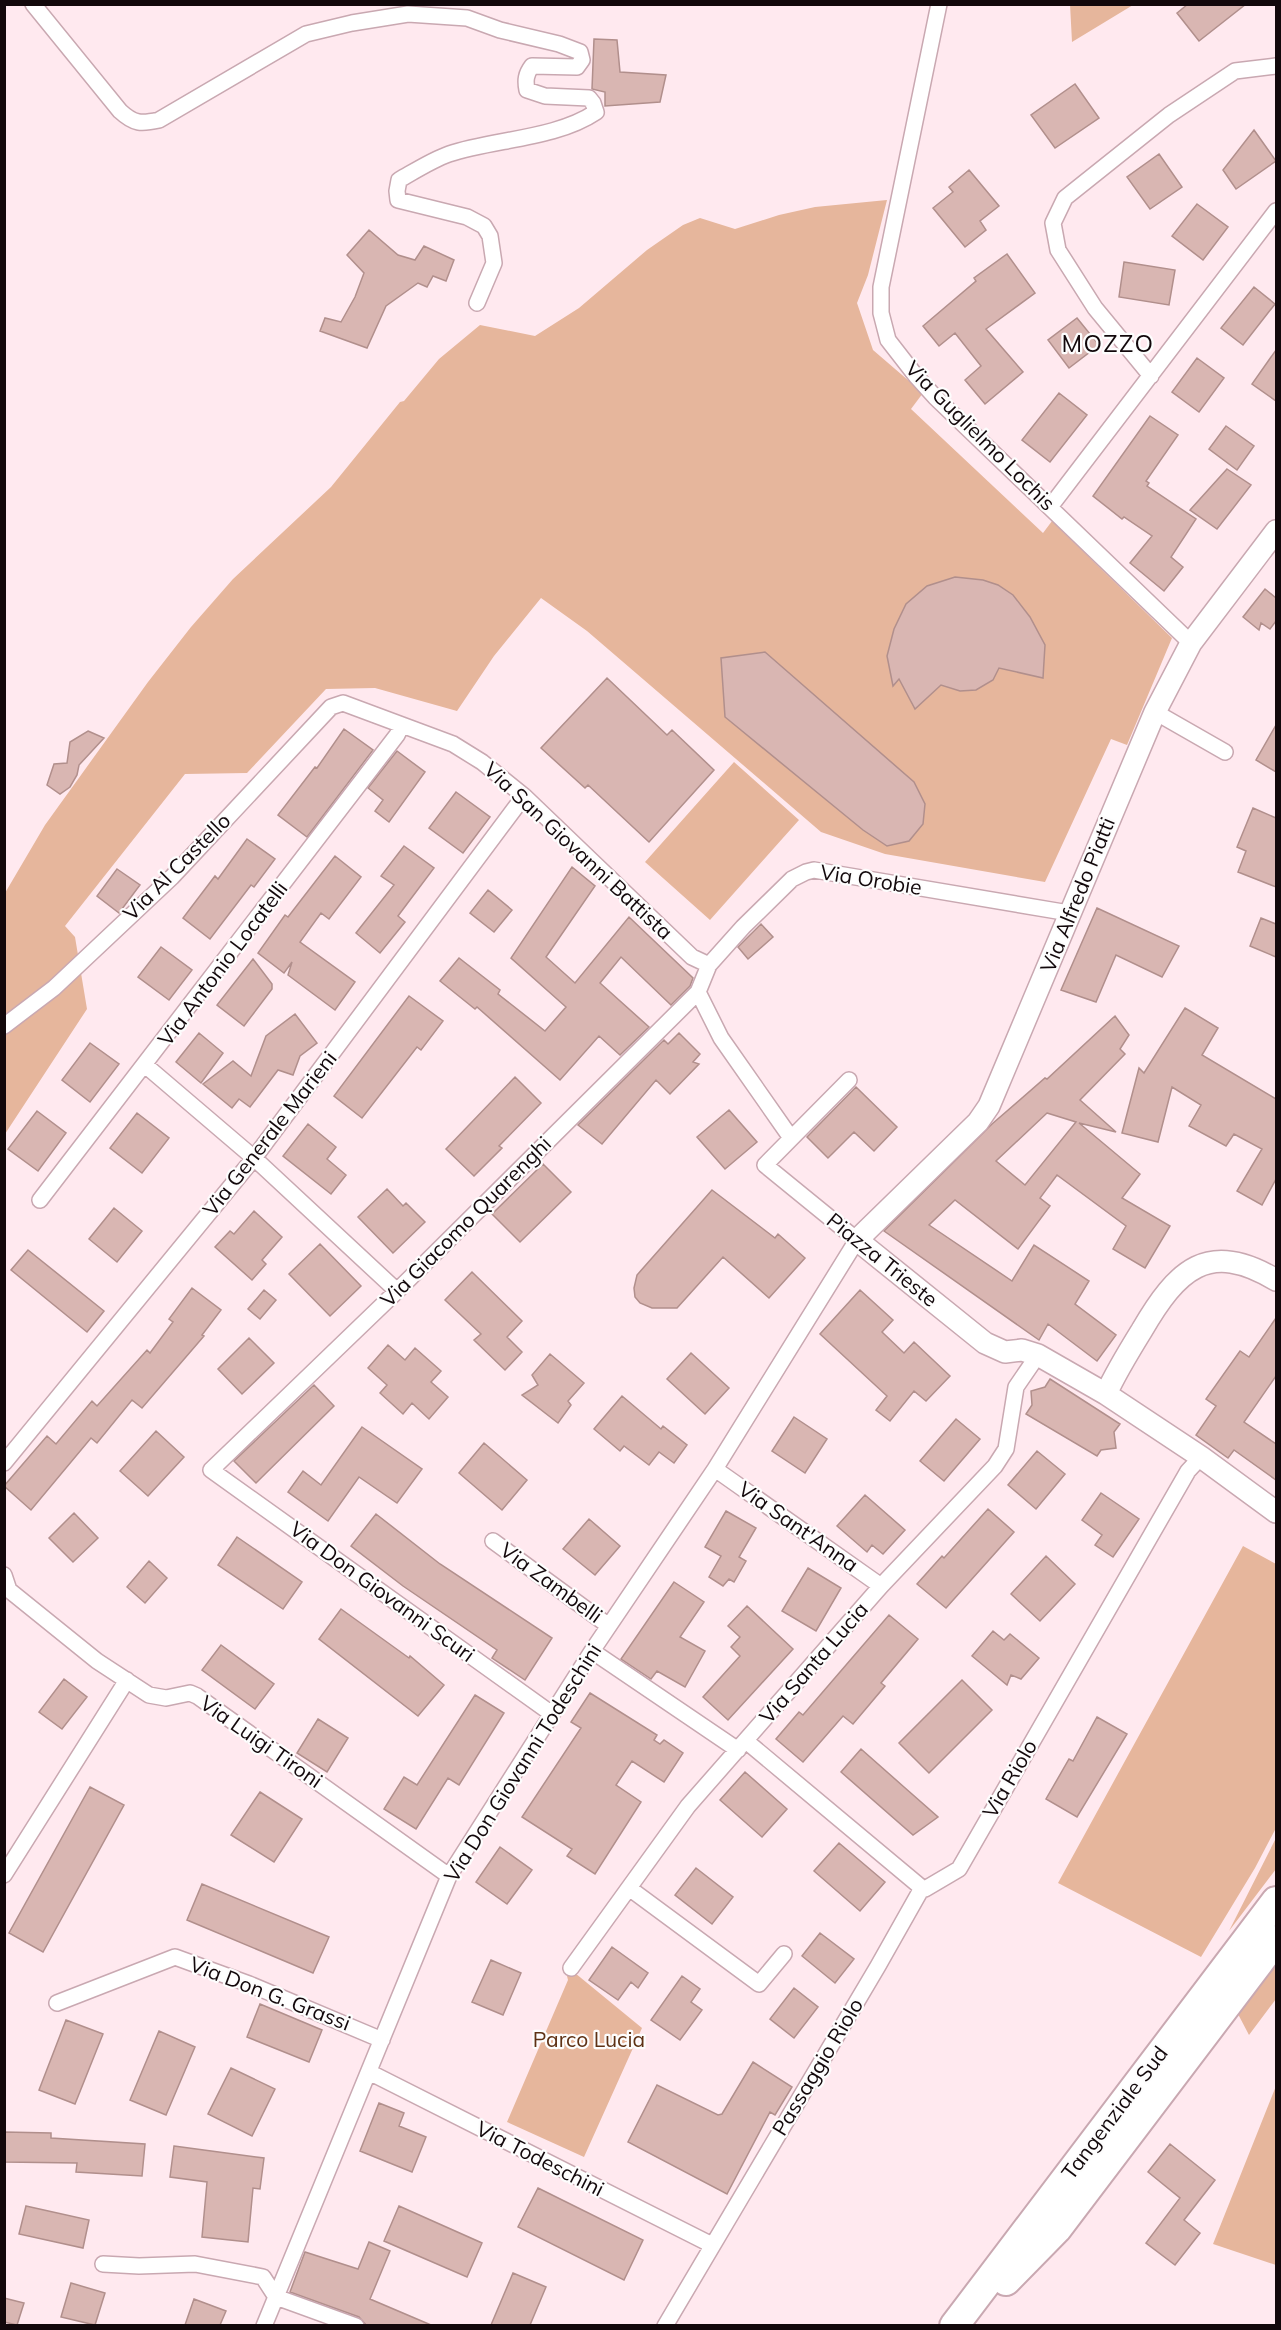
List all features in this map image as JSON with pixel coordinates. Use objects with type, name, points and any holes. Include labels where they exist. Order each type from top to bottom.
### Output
[{"type":"highway","name":"Tangenziale Sud","points":[[954,2325],[1276,1901]]},
{"type":"highway","points":[[963,2325],[1048,2241],[1276,1940]]},
{"type":"street","points":[[33,4],[120,111],[129,119],[143,123],[159,120],[306,34],[352,22],[408,14],[467,18],[500,30],[560,44],[580,52],[582,60],[577,67],[532,66],[525,83],[527,90],[545,96],[589,98],[594,103],[596,112],[584,120],[551,130],[448,154],[399,180],[397,191],[399,200],[467,217],[484,226],[490,236],[494,263],[477,303]]},
{"type":"street","name":"Via Guglielmo Lochis","points":[[939,4],[881,287],[881,313],[888,340],[935,397],[1191,643]]},
{"type":"street","points":[[1151,376],[1095,309],[1058,250],[1053,224],[1065,198],[1169,116],[1235,71],[1276,66]]},
{"type":"street","points":[[1050,507],[1276,211]]},
{"type":"street","name":"Via Alfredo Piatti","points":[[857,1240],[978,1122],[989,1106],[1155,712],[1191,643],[1276,531]]},
{"type":"street","name":"Via San Giovanni Battista","points":[[343,704],[453,744],[482,762],[524,796],[692,957],[709,965]]},
{"type":"street","name":"Via Al Castello","points":[[4,1026],[54,988],[172,878],[331,707],[343,704]]},
{"type":"street","points":[[1155,712],[1225,752]]},
{"type":"street","name":"Via Antonio Locatelli","points":[[40,1200],[398,735],[402,725]]},
{"type":"street","name":"Via Generale Marieni","points":[[4,1463],[254,1158],[512,809],[524,796]]},
{"type":"street","name":"Via Orobie","points":[[709,965],[743,927],[792,879],[814,870],[1069,913]]},
{"type":"street","name":"Via Giacomo Quarenghi","points":[[211,1470],[397,1291],[698,992],[709,965]]},
{"type":"street","points":[[698,992],[721,1038],[791,1138]]},
{"type":"street","points":[[145,1065],[254,1158],[397,1291]]},
{"type":"street","name":"Piazza Trieste","points":[[849,1080],[765,1165],[985,1343],[1005,1352],[1022,1350],[1038,1355]]},
{"type":"street","name":"Via Don Giovanni Todeschini","points":[[264,2325],[449,1876],[592,1651],[715,1469],[857,1240]]},
{"type":"street","points":[[1106,1394],[1157,1304],[1185,1273],[1194,1267],[1220,1262],[1240,1264],[1261,1270],[1276,1280]]},
{"type":"street","points":[[1038,1355],[1106,1394],[1201,1457],[1276,1512]]},
{"type":"street","name":"Via Santa Lucia","points":[[572,1968],[688,1806],[881,1586],[995,1466],[1006,1449],[1016,1387],[1038,1355]]},
{"type":"street","name":"Via Riolo","points":[[922,1888],[925,1889],[959,1869],[1188,1471],[1201,1457]]},
{"type":"street","name":"Via Sant'Anna","points":[[715,1469],[881,1586]]},
{"type":"street","name":"Via Don Giovanni Scuri","points":[[211,1470],[552,1714]]},
{"type":"street","name":"Via Zambelli","points":[[493,1541],[609,1626]]},
{"type":"street","name":"Via Luigi Tironi","points":[[6,1587],[97,1661],[156,1698],[190,1693],[197,1696],[449,1876]]},
{"type":"street","points":[[592,1651],[742,1745],[922,1888]]},
{"type":"street","points":[[4,1875],[127,1680]]},
{"type":"street","points":[[629,1888],[759,1984],[784,1954]]},
{"type":"street","name":"Passaggio Riolo","points":[[665,2325],[922,1888]]},
{"type":"street","name":"Via Don G. Grassi","points":[[57,2003],[175,1957],[249,1984],[382,2040]]},
{"type":"street","name":"Via Todeschini","points":[[369,2072],[712,2245]]},
{"type":"street","points":[[103,2265],[195,2264],[263,2277],[276,2297],[356,2325]]},
{"type":"green space","points":[[1070,4],[1133,4],[1133,5],[1072,42]]},
{"type":"green space","points":[[887,200],[868,275],[857,303],[873,350],[923,393],[911,409],[1043,533],[1052,521],[1172,638],[1127,745],[1111,739],[1045,882],[885,854],[821,832],[587,631],[541,598],[494,656],[457,711],[375,688],[326,689],[247,773],[185,774],[65,926],[75,937],[87,1009],[5,1134],[5,893],[45,825],[148,682],[191,627],[233,579],[331,487],[400,402],[404,401],[439,359],[480,325],[535,336],[579,308],[647,250],[683,225],[700,218],[735,229],[779,215],[815,207]]},
{"type":"green space","points":[[734,762],[799,820],[710,920],[645,862]]},
{"type":"green space","points":[[1243,1546],[1276,1564],[1276,1828],[1255,1868],[1201,1957],[1058,1883]]},
{"type":"green space","points":[[1276,1838],[1276,1869],[1229,1931]]},
{"type":"green space","points":[[1276,1962],[1276,1999],[1249,2035],[1238,2014]]},
{"type":"green space","name":"Parco Lucia","points":[[564,1964],[642,2028],[584,2157],[507,2122],[568,1980]]},
{"type":"green space","points":[[1276,2086],[1276,2265],[1213,2244]]},
{"type":"building","points":[[1188,4],[1246,4],[1199,41],[1177,13]]},
{"type":"building","points":[[594,39],[617,40],[620,72],[666,75],[660,102],[605,106],[605,92],[592,89]]},
{"type":"building","points":[[1075,84],[1099,118],[1055,148],[1031,115]]},
{"type":"building","points":[[1254,130],[1276,161],[1236,189],[1223,170]]},
{"type":"building","points":[[1159,154],[1182,187],[1150,209],[1127,177]]},
{"type":"building","points":[[969,170],[999,206],[980,221],[986,230],[965,247],[933,208],[953,192],[949,187]]},
{"type":"building","points":[[1197,204],[1228,227],[1203,260],[1172,236]]},
{"type":"building","points":[[369,230],[398,255],[415,260],[424,246],[454,260],[446,281],[433,276],[427,287],[418,283],[386,306],[367,348],[320,331],[325,318],[341,322],[355,297],[364,273],[347,255]]},
{"type":"building","points":[[1007,254],[1035,293],[986,329],[1023,372],[985,404],[965,380],[981,366],[955,333],[939,346],[923,326],[976,281],[974,278]]},
{"type":"building","points":[[1124,262],[1175,270],[1169,305],[1119,297]]},
{"type":"building","points":[[1254,287],[1275,304],[1243,345],[1221,328]]},
{"type":"building","points":[[1077,318],[1099,345],[1069,368],[1048,340]]},
{"type":"building","points":[[1276,350],[1276,401],[1252,384]]},
{"type":"building","points":[[1197,358],[1224,378],[1199,412],[1172,392]]},
{"type":"building","points":[[1059,393],[1087,415],[1050,462],[1022,440]]},
{"type":"building","points":[[1150,416],[1178,435],[1146,481],[1149,483],[1147,486],[1196,519],[1171,557],[1183,567],[1164,591],[1130,563],[1152,536],[1124,517],[1122,519],[1093,496]]},
{"type":"building","points":[[1226,426],[1254,446],[1237,470],[1209,449]]},
{"type":"building","points":[[1227,469],[1251,485],[1217,529],[1190,510]]},
{"type":"building","points":[[955,577],[983,580],[998,585],[1013,595],[1030,617],[1045,645],[1043,678],[999,668],[993,680],[976,690],[960,691],[941,685],[915,709],[899,679],[893,686],[887,656],[894,629],[906,604],[927,586]]},
{"type":"building","points":[[1265,589],[1276,598],[1276,621],[1270,629],[1261,623],[1259,630],[1243,617]]},
{"type":"building","points":[[765,652],[914,782],[925,804],[923,824],[909,841],[887,846],[863,830],[725,717],[721,658]]},
{"type":"building","points":[[607,678],[667,735],[672,730],[714,770],[649,842],[588,785],[585,788],[541,748]]},
{"type":"building","points":[[1276,725],[1276,772],[1256,760]]},
{"type":"building","points":[[344,729],[373,750],[307,837],[278,815],[315,767],[317,768]]},
{"type":"building","points":[[88,731],[104,738],[79,765],[77,775],[70,787],[60,794],[47,785],[54,764],[67,763],[70,742]]},
{"type":"building","points":[[397,751],[425,772],[389,822],[375,811],[383,800],[368,788]]},
{"type":"building","points":[[456,792],[490,817],[463,853],[429,828]]},
{"type":"building","points":[[1253,808],[1276,818],[1276,887],[1238,872],[1246,851],[1237,847]]},
{"type":"building","points":[[247,839],[275,859],[254,887],[251,885],[210,939],[183,918],[215,876],[218,879]]},
{"type":"building","points":[[404,846],[434,868],[398,916],[405,922],[380,953],[356,933],[394,885],[381,876]]},
{"type":"building","points":[[335,856],[361,877],[329,919],[321,913],[300,942],[355,982],[335,1010],[288,975],[292,962],[284,973],[258,953],[285,915],[288,917]]},
{"type":"building","points":[[572,867],[595,886],[546,957],[575,983],[629,917],[693,978],[690,986],[671,1005],[621,957],[600,983],[649,1027],[620,1055],[599,1036],[560,1080],[477,1007],[475,1009],[440,981],[459,958],[500,990],[498,994],[545,1031],[566,1007],[511,958]]},
{"type":"building","points":[[117,869],[140,885],[119,913],[97,896]]},
{"type":"building","points":[[488,890],[512,910],[494,932],[470,913]]},
{"type":"building","points":[[1097,908],[1179,946],[1162,977],[1116,955],[1096,1002],[1061,990]]},
{"type":"building","points":[[1261,918],[1276,924],[1276,957],[1250,946]]},
{"type":"building","points":[[761,924],[773,937],[748,959],[738,947]]},
{"type":"building","points":[[161,947],[192,970],[169,1000],[138,977]]},
{"type":"building","points":[[253,959],[272,984],[272,989],[244,1026],[217,1005]]},
{"type":"building","points":[[409,996],[443,1021],[421,1050],[417,1047],[362,1118],[334,1096]]},
{"type":"building","points":[[1185,1008],[1218,1028],[1202,1055],[1276,1099],[1276,1179],[1262,1205],[1237,1191],[1262,1149],[1234,1134],[1226,1146],[1189,1126],[1201,1105],[1172,1087],[1158,1142],[1122,1133],[1139,1068],[1144,1073]]},
{"type":"building","points":[[295,1014],[317,1043],[300,1056],[293,1075],[278,1070],[250,1107],[239,1099],[232,1108],[203,1084],[233,1061],[251,1076],[266,1036]]},
{"type":"building","points":[[1115,1016],[1129,1035],[1120,1049],[1125,1054],[1080,1100],[1116,1132],[1079,1123],[1140,1174],[1122,1198],[1170,1226],[1145,1268],[1113,1249],[1126,1226],[1057,1175],[1040,1198],[1050,1206],[1018,1249],[955,1200],[929,1225],[1012,1281],[1034,1245],[1089,1281],[1075,1304],[1116,1335],[1097,1361],[1048,1324],[1039,1340],[884,1231],[992,1124],[1045,1078],[1047,1079]],"holes":[[[1047,1113],[1076,1122],[1025,1185],[996,1161]]]},
{"type":"building","points":[[199,1033],[223,1053],[201,1083],[176,1062]]},
{"type":"building","points":[[679,1033],[700,1054],[693,1062],[699,1064],[670,1094],[656,1080],[602,1144],[578,1125],[664,1040],[668,1044]]},
{"type":"building","points":[[90,1043],[119,1064],[90,1102],[62,1080]]},
{"type":"building","points":[[515,1077],[541,1103],[499,1146],[502,1148],[474,1176],[446,1149]]},
{"type":"building","points":[[856,1087],[897,1127],[874,1151],[854,1132],[828,1158],[807,1137]]},
{"type":"building","points":[[729,1110],[757,1142],[725,1169],[697,1137]]},
{"type":"building","points":[[37,1111],[66,1133],[38,1171],[8,1149]]},
{"type":"building","points":[[137,1113],[169,1138],[142,1173],[110,1148]]},
{"type":"building","points":[[308,1124],[336,1147],[327,1159],[346,1175],[331,1194],[283,1156]]},
{"type":"building","points":[[543,1164],[571,1192],[520,1242],[492,1214]]},
{"type":"building","points":[[387,1189],[403,1206],[406,1203],[425,1222],[393,1253],[358,1217]]},
{"type":"building","points":[[712,1190],[775,1238],[778,1234],[805,1258],[769,1298],[723,1257],[677,1308],[652,1308],[640,1303],[635,1297],[634,1288],[637,1275]]},
{"type":"building","points":[[114,1208],[142,1231],[117,1262],[89,1239]]},
{"type":"building","points":[[254,1211],[282,1237],[262,1260],[266,1264],[252,1280],[215,1247],[230,1231],[234,1234]]},
{"type":"building","points":[[320,1244],[361,1286],[330,1316],[289,1274]]},
{"type":"building","points":[[28,1250],[104,1311],[87,1332],[11,1270]]},
{"type":"building","points":[[472,1272],[522,1321],[507,1337],[522,1352],[505,1370],[474,1340],[481,1334],[445,1300]]},
{"type":"building","points":[[192,1288],[221,1310],[202,1335],[204,1336],[142,1408],[132,1400],[97,1443],[91,1438],[31,1510],[4,1486],[47,1436],[56,1444],[92,1401],[97,1406],[147,1350],[150,1353],[173,1322],[169,1319]]},
{"type":"building","points":[[264,1290],[276,1300],[260,1319],[248,1309]]},
{"type":"building","points":[[860,1290],[893,1320],[882,1332],[904,1353],[914,1342],[950,1376],[926,1401],[914,1391],[890,1421],[876,1410],[887,1396],[820,1334]]},
{"type":"building","points":[[1276,1318],[1276,1376],[1244,1422],[1276,1444],[1276,1480],[1234,1450],[1228,1458],[1196,1435],[1216,1406],[1206,1399],[1240,1351],[1249,1357]]},
{"type":"building","points":[[249,1338],[274,1363],[242,1394],[218,1369]]},
{"type":"building","points":[[388,1345],[405,1360],[415,1348],[441,1371],[431,1382],[448,1397],[429,1419],[412,1403],[403,1414],[380,1393],[387,1385],[368,1368]]},
{"type":"building","points":[[691,1353],[729,1388],[705,1414],[667,1379]]},
{"type":"building","points":[[550,1354],[584,1383],[568,1401],[571,1405],[558,1423],[522,1395],[538,1385],[532,1375]]},
{"type":"building","points":[[1050,1379],[1120,1424],[1114,1432],[1116,1448],[1101,1450],[1097,1456],[1026,1414],[1032,1405],[1031,1391],[1045,1387]]},
{"type":"building","points":[[314,1385],[334,1406],[256,1483],[234,1461]]},
{"type":"building","points":[[622,1396],[661,1429],[663,1426],[687,1445],[674,1463],[659,1452],[649,1465],[624,1446],[620,1451],[594,1429]]},
{"type":"building","points":[[794,1417],[827,1439],[805,1473],[772,1451]]},
{"type":"building","points":[[956,1419],[980,1439],[944,1481],[920,1461]]},
{"type":"building","points":[[362,1427],[422,1469],[397,1503],[359,1477],[328,1521],[288,1492],[303,1471],[321,1485]]},
{"type":"building","points":[[156,1431],[184,1457],[148,1496],[120,1471]]},
{"type":"building","points":[[484,1443],[527,1480],[502,1510],[459,1473]]},
{"type":"building","points":[[1037,1451],[1065,1474],[1036,1509],[1008,1485]]},
{"type":"building","points":[[1101,1493],[1139,1519],[1113,1557],[1095,1545],[1102,1535],[1082,1520]]},
{"type":"building","points":[[865,1495],[905,1530],[883,1554],[872,1545],[867,1552],[837,1526]]},
{"type":"building","points":[[988,1509],[1014,1532],[946,1608],[917,1584]]},
{"type":"building","points":[[726,1511],[756,1528],[739,1557],[746,1561],[734,1582],[729,1579],[723,1586],[709,1577],[721,1556],[705,1547]]},
{"type":"building","points":[[74,1513],[98,1538],[73,1562],[49,1538]]},
{"type":"building","points":[[376,1514],[440,1564],[552,1638],[525,1680],[492,1658],[497,1650],[403,1586],[351,1546]]},
{"type":"building","points":[[589,1519],[620,1546],[595,1575],[563,1549]]},
{"type":"building","points":[[237,1537],[302,1582],[283,1609],[218,1565]]},
{"type":"building","points":[[1046,1556],[1075,1584],[1040,1621],[1011,1594]]},
{"type":"building","points":[[149,1561],[167,1578],[145,1603],[127,1587]]},
{"type":"building","points":[[808,1568],[841,1588],[816,1631],[782,1611]]},
{"type":"building","points":[[674,1582],[704,1602],[680,1637],[705,1651],[685,1687],[657,1671],[651,1679],[621,1659]]},
{"type":"building","points":[[747,1606],[793,1649],[728,1720],[703,1697],[740,1656],[731,1647],[740,1637],[728,1626]]},
{"type":"building","points":[[341,1609],[409,1658],[410,1656],[444,1685],[418,1716],[319,1639]]},
{"type":"building","points":[[889,1615],[918,1639],[881,1683],[885,1686],[853,1724],[843,1716],[803,1762],[776,1739],[799,1712],[803,1715]]},
{"type":"building","points":[[993,1631],[1004,1640],[1010,1634],[1039,1658],[1021,1679],[1011,1675],[1007,1685],[972,1656]]},
{"type":"building","points":[[221,1645],[274,1684],[255,1709],[202,1670]]},
{"type":"building","points":[[64,1679],[87,1697],[62,1729],[39,1712]]},
{"type":"building","points":[[962,1680],[992,1710],[929,1773],[899,1743]]},
{"type":"building","points":[[590,1693],[657,1735],[654,1740],[660,1744],[664,1740],[683,1753],[664,1782],[632,1761],[616,1785],[641,1802],[595,1874],[567,1856],[572,1849],[522,1817],[581,1728],[571,1722]]},
{"type":"building","points":[[475,1695],[504,1713],[459,1785],[448,1778],[416,1829],[384,1809],[404,1777],[417,1785]]},
{"type":"building","points":[[1097,1717],[1127,1734],[1077,1817],[1046,1799],[1069,1759],[1073,1761]]},
{"type":"building","points":[[318,1719],[348,1738],[327,1772],[297,1753]]},
{"type":"building","points":[[861,1749],[938,1817],[913,1835],[841,1772]]},
{"type":"building","points":[[745,1772],[787,1809],[762,1837],[720,1800]]},
{"type":"building","points":[[90,1787],[124,1805],[43,1952],[9,1933]]},
{"type":"building","points":[[260,1792],[302,1819],[274,1862],[231,1835]]},
{"type":"building","points":[[839,1843],[885,1882],[860,1911],[814,1871]]},
{"type":"building","points":[[500,1847],[532,1870],[507,1904],[476,1882]]},
{"type":"building","points":[[696,1868],[733,1897],[712,1924],[675,1895]]},
{"type":"building","points":[[202,1884],[329,1937],[313,1973],[187,1920]]},
{"type":"building","points":[[820,1933],[854,1959],[835,1983],[802,1956]]},
{"type":"building","points":[[612,1947],[648,1973],[638,1988],[631,1982],[618,2000],[589,1980]]},
{"type":"building","points":[[491,1960],[521,1973],[503,2015],[472,2002]]},
{"type":"building","points":[[682,1976],[700,1989],[691,2002],[702,2010],[680,2040],[651,2020]]},
{"type":"building","points":[[794,1988],[818,2007],[794,2038],[770,2019]]},
{"type":"building","points":[[260,2004],[322,2030],[309,2062],[247,2037]]},
{"type":"building","points":[[66,2020],[103,2034],[75,2104],[39,2090]]},
{"type":"building","points":[[159,2031],[195,2047],[166,2115],[130,2100]]},
{"type":"building","points":[[753,2062],[792,2087],[775,2115],[770,2112],[727,2194],[628,2142],[657,2085],[718,2115],[722,2114]]},
{"type":"building","points":[[231,2068],[275,2089],[252,2136],[208,2114]]},
{"type":"building","points":[[379,2103],[404,2113],[399,2126],[426,2137],[412,2172],[360,2151]]},
{"type":"building","points":[[4,2132],[51,2133],[51,2138],[145,2144],[142,2176],[76,2172],[77,2163],[4,2162]]},
{"type":"building","points":[[1170,2144],[1215,2180],[1184,2220],[1200,2233],[1175,2265],[1146,2243],[1180,2198],[1148,2172]]},
{"type":"building","points":[[174,2146],[264,2158],[260,2189],[253,2188],[248,2242],[202,2237],[207,2182],[170,2177]]},
{"type":"building","points":[[538,2188],[643,2240],[624,2280],[518,2227]]},
{"type":"building","points":[[26,2206],[89,2220],[83,2248],[19,2234]]},
{"type":"building","points":[[399,2206],[482,2243],[467,2277],[384,2241]]},
{"type":"building","points":[[369,2242],[390,2251],[370,2299],[431,2325],[366,2325],[359,2317],[290,2292],[305,2252],[358,2269]]},
{"type":"building","points":[[513,2273],[546,2287],[530,2325],[491,2325]]},
{"type":"building","points":[[71,2283],[105,2293],[95,2325],[61,2317]]},
{"type":"building","points":[[4,2298],[24,2303],[17,2325],[4,2322]]},
{"type":"building","points":[[194,2299],[226,2311],[220,2325],[185,2325]]},
{"type":"district","name":"MOZZO","points":[[1108,344]]}]
